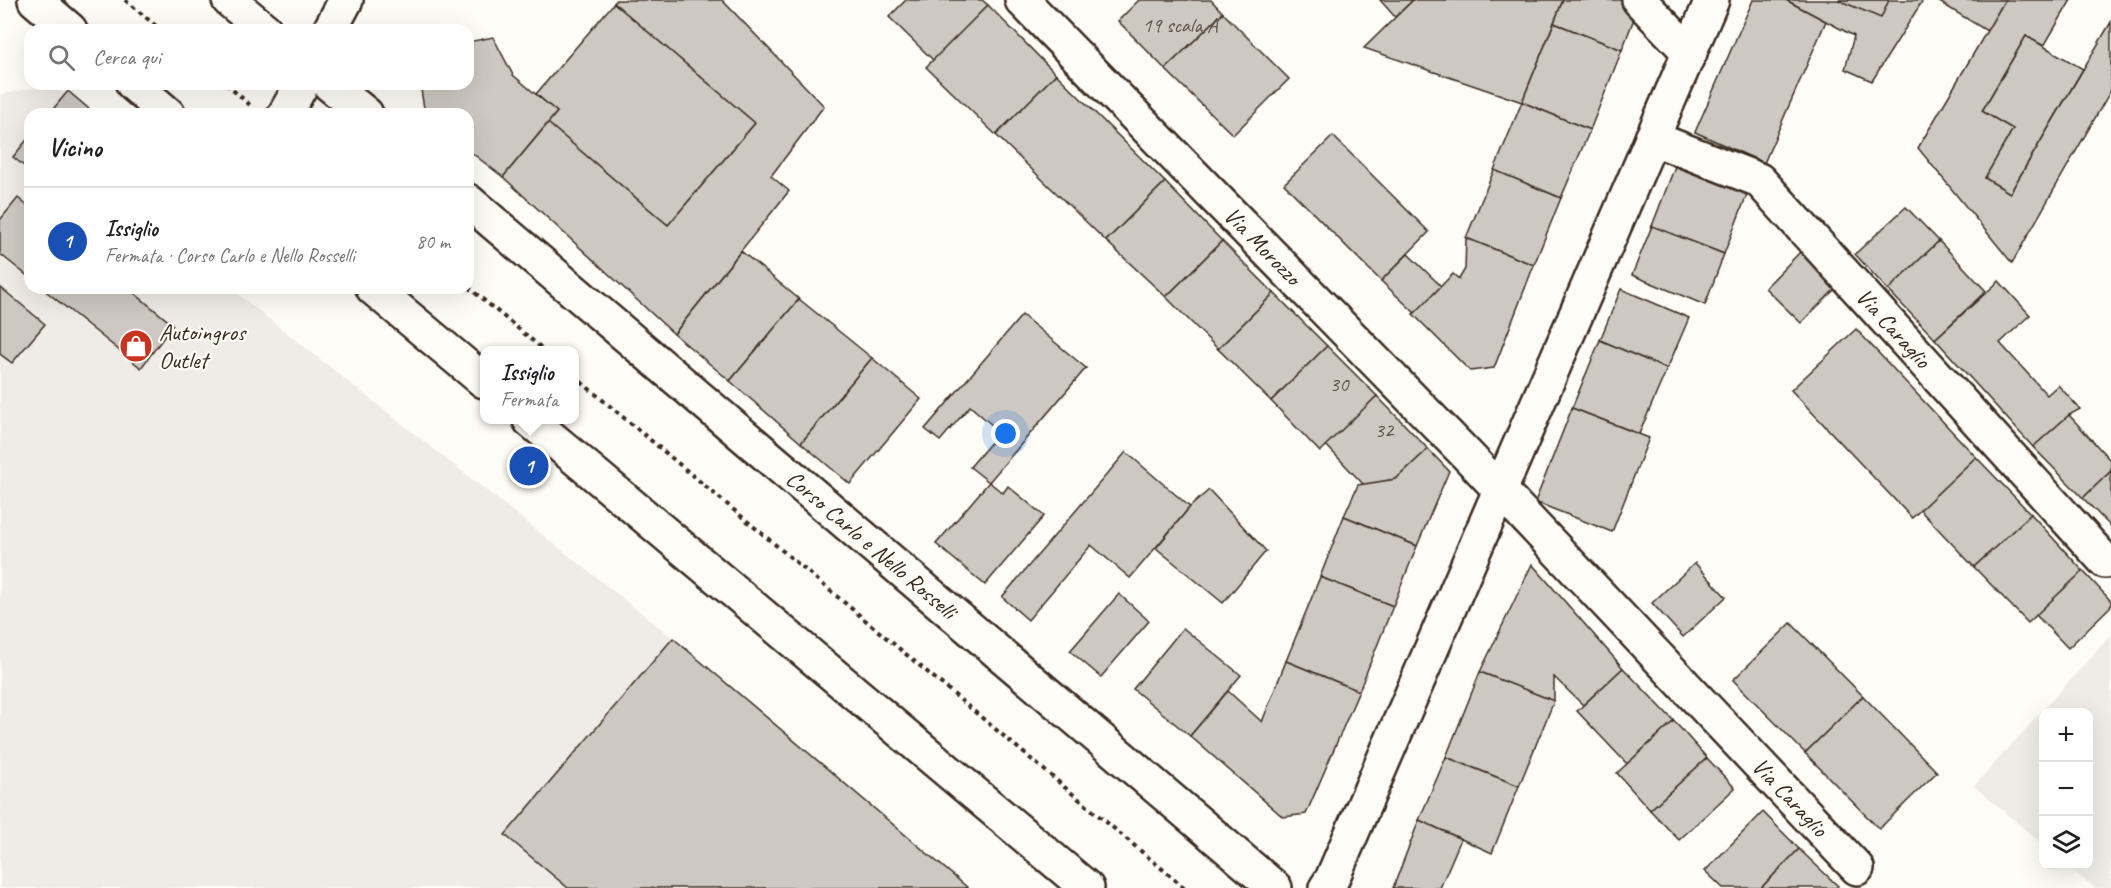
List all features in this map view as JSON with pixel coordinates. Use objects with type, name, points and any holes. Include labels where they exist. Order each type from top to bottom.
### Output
[{"type":"street","points":[[35,0],[63,24]]},
{"type":"street","points":[[229,0],[258,24]]},
{"type":"street","points":[[333,24],[346,0]]},
{"type":"street","name":"Via Morozzo","points":[[1022,0],[1501,490]]},
{"type":"street","points":[[1639,0],[1690,53]]},
{"type":"street","points":[[1326,888],[1332,879],[1712,0]]},
{"type":"street","points":[[140,90],[161,108]]},
{"type":"street","points":[[288,108],[299,90]]},
{"type":"street","points":[[337,90],[359,108]]},
{"type":"street","name":"Via Caraglio","points":[[1652,138],[1759,180],[2105,561]]},
{"type":"street","name":"Corso Carlo e Nello Rosselli","points":[[474,206],[1275,888]]},
{"type":"street","points":[[380,294],[480,378]]},
{"type":"street","points":[[535,424],[1087,888]]},
{"type":"street","name":"Via Caraglio","points":[[1501,490],[1857,868]]},
{"type":"path","points":[[125,0],[154,24]]},
{"type":"path","points":[[233,90],[252,106]]},
{"type":"path","points":[[474,292],[538,346]]},
{"type":"path","points":[[579,379],[1185,888]]},
{"type":"shaded area","points":[[24,90],[58,90],[81,108],[24,108],[24,294],[238,294],[673,638],[968,888],[0,888],[0,95]]},
{"type":"shaded area","points":[[2111,635],[2111,888],[2095,888],[2073,870],[2093,870],[2093,708],[2045,708]]},
{"type":"shaded area","points":[[2039,714],[2039,842],[1974,786]]},
{"type":"building","points":[[616,0],[722,0],[824,106],[771,176],[789,191],[674,334],[503,177],[548,123],[668,225],[755,123],[614,3]]},
{"type":"building","points":[[906,0],[982,0],[988,5],[934,61],[889,17]]},
{"type":"building","points":[[1139,0],[1211,0],[1223,13],[1165,69],[1118,21]]},
{"type":"building","points":[[1380,0],[1413,0],[1395,17]]},
{"type":"building","points":[[1413,0],[1563,0],[1522,102],[1364,48]]},
{"type":"building","points":[[1563,0],[1626,0],[1637,11],[1622,50],[1554,23]]},
{"type":"building","points":[[1753,0],[1786,0],[1826,21],[1764,163],[1695,132]]},
{"type":"building","points":[[1786,0],[1923,0],[1872,81],[1845,69],[1854,36]]},
{"type":"building","points":[[1838,0],[1889,0],[1881,18]]},
{"type":"building","points":[[1936,0],[2005,0],[1987,31]]},
{"type":"building","points":[[2005,0],[2071,0],[2044,46],[2026,36],[1982,111],[2013,129],[1985,178],[2010,193],[2111,22],[2111,90],[2012,263],[1918,148]]},
{"type":"building","points":[[614,3],[755,123],[668,225],[548,123],[557,112],[536,94]]},
{"type":"building","points":[[988,5],[1056,74],[996,135],[926,67]]},
{"type":"building","points":[[1223,13],[1289,79],[1233,135],[1165,69]]},
{"type":"building","points":[[1554,23],[1622,50],[1590,130],[1522,102]]},
{"type":"building","points":[[2026,36],[2083,69],[2010,193],[1985,178],[2013,129],[1982,111]]},
{"type":"building","points":[[493,37],[513,75],[557,112],[503,177],[474,155],[474,108],[424,108],[421,90],[474,90],[474,41]]},
{"type":"building","points":[[1056,74],[1165,182],[1106,241],[996,135]]},
{"type":"building","points":[[68,91],[88,108],[54,108]]},
{"type":"building","points":[[1522,102],[1590,130],[1561,198],[1494,170]]},
{"type":"building","points":[[1333,136],[1429,232],[1381,281],[1284,184]]},
{"type":"building","points":[[24,143],[24,166],[13,157]]},
{"type":"building","points":[[1679,156],[1751,184],[1724,254],[1652,226]]},
{"type":"building","points":[[1494,170],[1561,198],[1534,265],[1466,238]]},
{"type":"building","points":[[1165,182],[1222,241],[1166,297],[1106,241]]},
{"type":"building","points":[[18,198],[24,203],[24,273],[0,254],[0,220]]},
{"type":"building","points":[[1906,207],[1939,241],[1888,290],[1855,254]]},
{"type":"building","points":[[1652,226],[1724,254],[1705,305],[1632,275]]},
{"type":"building","points":[[1466,238],[1534,265],[1494,368],[1470,371],[1413,314],[1453,274],[1459,279],[1465,269]]},
{"type":"building","points":[[1222,241],[1274,293],[1218,349],[1166,297]]},
{"type":"building","points":[[1939,241],[1986,291],[1935,339],[1888,290]]},
{"type":"building","points":[[741,251],[799,299],[730,381],[674,334]]},
{"type":"building","points":[[1801,251],[1838,286],[1801,323],[1765,288]]},
{"type":"building","points":[[1408,254],[1441,286],[1415,313],[1381,281]]},
{"type":"building","points":[[1999,281],[2030,315],[2000,343],[2047,395],[2058,385],[2080,409],[2069,415],[2033,447],[1935,339]]},
{"type":"building","points":[[0,287],[45,324],[12,363],[0,354]]},
{"type":"building","points":[[1621,289],[1689,318],[1667,369],[1600,340]]},
{"type":"building","points":[[1274,293],[1327,346],[1271,401],[1218,349]]},
{"type":"building","name":"Autoingros Outlet","points":[[49,294],[135,294],[173,325],[141,368]]},
{"type":"building","points":[[799,299],[872,358],[801,443],[730,381]]},
{"type":"building","points":[[1022,315],[1086,368],[989,482],[970,467],[1000,432],[970,406],[940,441],[925,429]]},
{"type":"building","points":[[1856,329],[1976,457],[1912,518],[1791,390]]},
{"type":"building","points":[[1600,340],[1667,369],[1639,434],[1572,408]]},
{"type":"building","points":[[1327,346],[1377,396],[1320,452],[1271,401]]},
{"type":"building","points":[[872,358],[921,399],[850,484],[801,443]]},
{"type":"building","points":[[1377,396],[1428,449],[1396,479],[1364,485],[1326,445]]},
{"type":"building","points":[[1572,408],[1649,438],[1612,532],[1535,502]]},
{"type":"building","points":[[2069,415],[2111,461],[2111,471],[2083,498],[2033,447]]},
{"type":"building","points":[[1428,449],[1449,471],[1417,546],[1344,516],[1358,485],[1396,479]]},
{"type":"building","points":[[1126,452],[1190,507],[1130,578],[1091,545],[1028,620],[1002,597]]},
{"type":"building","points":[[1976,457],[2031,514],[1974,567],[1920,510]]},
{"type":"building","points":[[2111,471],[2111,527],[2083,498]]},
{"type":"building","points":[[989,482],[1003,493],[1008,486],[1044,516],[985,585],[936,544]]},
{"type":"building","points":[[1209,490],[1266,551],[1223,603],[1156,548],[1190,507]]},
{"type":"building","points":[[2031,514],[2083,571],[2028,623],[1974,567]]},
{"type":"building","points":[[1344,516],[1417,546],[1393,606],[1320,577]]},
{"type":"building","points":[[1695,563],[1726,597],[1683,637],[1652,603]]},
{"type":"building","points":[[1532,564],[1623,668],[1583,705],[1554,677],[1554,701],[1480,672]]},
{"type":"building","points":[[2083,571],[2111,601],[2111,606],[2068,648],[2036,615]]},
{"type":"building","points":[[1320,577],[1393,606],[1359,691],[1286,661]]},
{"type":"building","points":[[1119,594],[1149,621],[1101,677],[1070,651]]},
{"type":"building","points":[[1791,623],[1863,696],[1805,753],[1733,680]]},
{"type":"building","points":[[1183,628],[1241,675],[1190,736],[1133,689]]},
{"type":"building","points":[[673,638],[968,888],[568,888],[505,835]]},
{"type":"building","points":[[1286,661],[1359,691],[1306,814],[1283,817],[1190,736],[1228,691],[1262,722]]},
{"type":"building","points":[[1623,668],[1674,721],[1627,764],[1577,711]]},
{"type":"building","points":[[1480,672],[1554,701],[1519,786],[1446,757]]},
{"type":"building","points":[[1863,696],[1937,772],[1879,829],[1805,753]]},
{"type":"building","points":[[1674,721],[1707,758],[1650,810],[1617,773]]},
{"type":"building","points":[[1446,757],[1519,786],[1492,853],[1419,820]]},
{"type":"building","points":[[1707,758],[1735,788],[1679,840],[1650,810]]},
{"type":"building","points":[[1763,812],[1799,849],[1761,888],[1723,888],[1705,871]]},
{"type":"building","points":[[1419,820],[1461,839],[1440,888],[1393,888]]},
{"type":"building","points":[[1799,849],[1838,886],[1836,888],[1761,888]]},
{"type":"place","name":"Autoingros Outlet","points":[[136,346]]},
{"type":"place","name":"Issiglio","points":[[529,466]]}]
